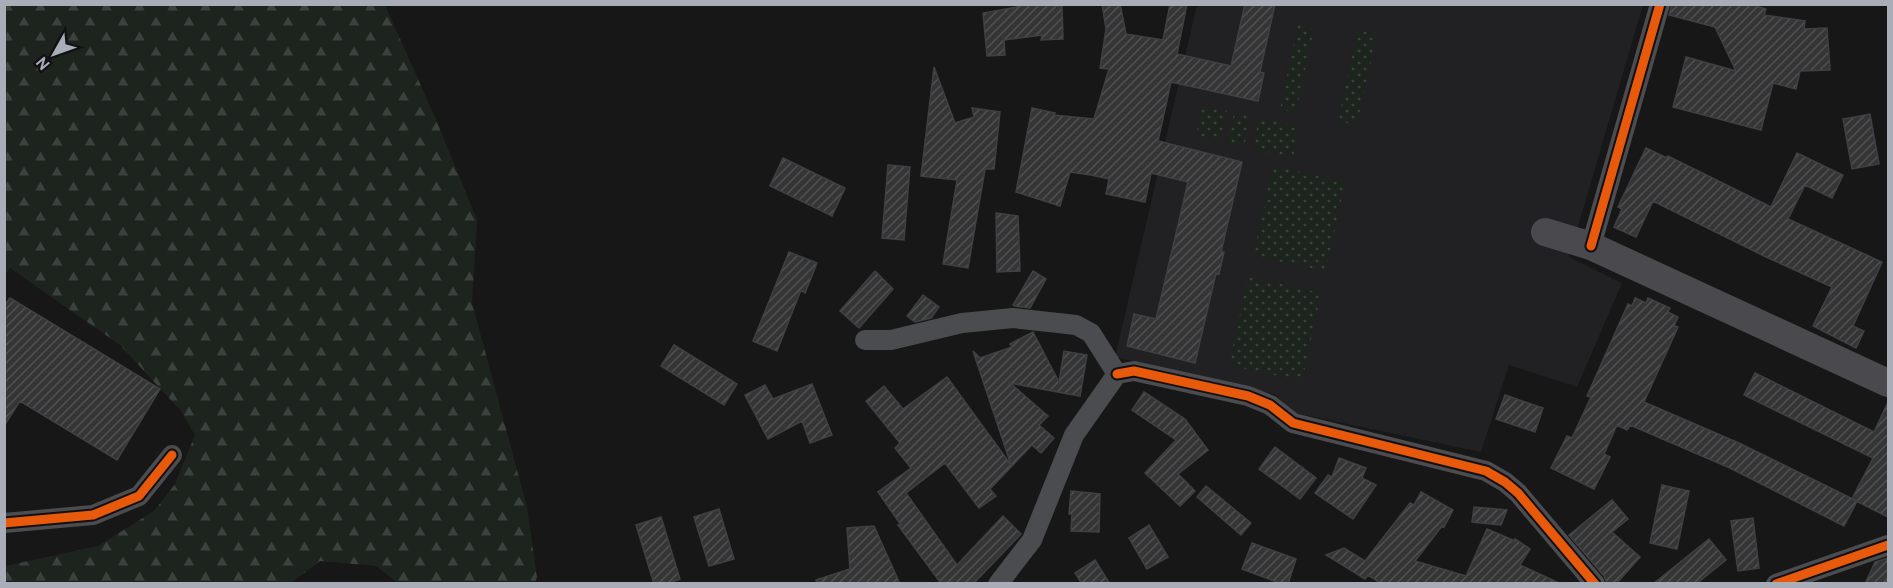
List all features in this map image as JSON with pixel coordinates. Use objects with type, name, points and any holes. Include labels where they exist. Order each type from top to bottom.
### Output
[{"type":"main road","points":[[1545,232],[1591,246],[1888,383]]},
{"type":"street","points":[[1591,246],[1660,4]]},
{"type":"street","points":[[865,340],[891,340],[962,323],[1013,318],[1076,325],[1091,333],[1116,374]]},
{"type":"street","points":[[998,584],[1032,540],[1074,435],[1116,374],[1134,371],[1248,396],[1270,405],[1293,423],[1486,471],[1518,493],[1595,584]]},
{"type":"street","points":[[4,523],[93,515],[139,496],[172,455]]},
{"type":"street","points":[[1776,584],[1888,545]]},
{"type":"shaded area","points":[[1197,5],[1643,5],[1569,257],[1622,283],[1577,387],[1509,365],[1481,452],[1295,413],[1274,394],[1115,357]]},
{"type":"green space","points":[[5,5],[385,5],[477,220],[472,303],[527,507],[537,577],[535,583],[398,583],[376,566],[320,561],[291,583],[5,583],[5,566],[98,546],[154,511],[175,484],[195,435],[181,411],[120,345],[10,268],[5,274]]},
{"type":"green space","points":[[1298,25],[1314,29],[1296,112],[1280,109]]},
{"type":"green space","points":[[1358,30],[1377,34],[1357,125],[1338,121]]},
{"type":"green space","points":[[1202,106],[1227,111],[1220,141],[1196,136]]},
{"type":"green space","points":[[1234,113],[1250,116],[1244,147],[1227,143]]},
{"type":"green space","points":[[1259,118],[1299,127],[1293,157],[1253,149]]},
{"type":"green space","points":[[1273,166],[1345,182],[1326,271],[1253,256]]},
{"type":"green space","points":[[1248,277],[1321,293],[1302,381],[1229,365]]},
{"type":"building","points":[[1017,4],[1062,6],[1063,39],[1041,40],[1042,35],[1004,40],[1005,55],[987,56],[983,13],[1017,7]]},
{"type":"building","points":[[1102,4],[1120,4],[1126,34],[1163,40],[1170,4],[1187,4],[1177,54],[1231,66],[1245,4],[1275,4],[1260,72],[1264,73],[1258,101],[1171,82],[1158,141],[1242,162],[1221,252],[1224,252],[1219,274],[1216,273],[1195,363],[1127,346],[1134,314],[1156,319],[1188,182],[1151,173],[1145,202],[1106,194],[1109,179],[1070,172],[1060,206],[1016,192],[1032,108],[1055,113],[1054,115],[1094,119],[1109,69],[1100,68],[1106,29]]},
{"type":"building","points":[[1672,4],[1749,4],[1766,9],[1764,15],[1805,21],[1804,29],[1827,28],[1830,70],[1800,71],[1796,89],[1773,83],[1761,130],[1673,107],[1686,57],[1736,71],[1715,27],[1669,15]]},
{"type":"building","points":[[934,67],[955,123],[974,117],[972,108],[1000,112],[994,169],[985,169],[968,268],[943,264],[957,180],[921,176]]},
{"type":"building","points":[[1870,114],[1879,164],[1852,169],[1843,119]]},
{"type":"building","points":[[1646,148],[1667,158],[1668,156],[1771,207],[1797,153],[1843,175],[1832,198],[1805,185],[1788,219],[1882,262],[1853,326],[1864,331],[1856,348],[1813,326],[1832,287],[1653,201],[1636,237],[1614,227],[1622,209],[1618,207]]},
{"type":"building","points":[[783,158],[845,188],[832,216],[770,186]]},
{"type":"building","points":[[888,165],[910,167],[904,240],[882,238]]},
{"type":"building","points":[[996,213],[1018,216],[1020,271],[997,272]]},
{"type":"building","points":[[789,252],[817,263],[805,293],[801,290],[777,351],[753,341]]},
{"type":"building","points":[[875,271],[893,289],[859,328],[840,311]]},
{"type":"building","points":[[1033,271],[1046,279],[1030,308],[1013,305]]},
{"type":"building","points":[[923,295],[939,307],[931,318],[915,322],[907,316]]},
{"type":"building","points":[[10,298],[160,389],[117,460],[20,401],[4,426],[4,306]]},
{"type":"building","points":[[1635,298],[1646,303],[1648,298],[1670,308],[1668,312],[1678,317],[1674,326],[1678,327],[1644,402],[1741,444],[1857,501],[1844,526],[1730,468],[1630,425],[1627,430],[1617,425],[1604,454],[1610,457],[1594,489],[1551,468],[1567,436],[1572,438],[1591,397],[1587,396],[1628,304],[1632,306]]},
{"type":"building","points":[[1033,332],[1059,382],[1064,351],[1087,355],[1080,396],[1010,383],[1048,416],[1039,425],[1054,438],[1041,453],[1032,445],[990,489],[996,496],[979,508],[945,463],[906,493],[957,565],[1003,516],[1021,534],[973,584],[938,584],[940,582],[898,525],[901,525],[878,492],[911,468],[895,448],[900,443],[866,401],[884,386],[903,409],[947,377],[1011,465],[973,351],[980,358],[1012,347],[1010,344]]},
{"type":"building","points":[[674,345],[737,384],[724,405],[661,366]]},
{"type":"building","points":[[1755,373],[1874,432],[1888,402],[1888,517],[1852,499],[1873,458],[1744,395]]},
{"type":"building","points":[[812,384],[832,435],[810,443],[802,421],[768,439],[745,395],[765,385],[773,399]]},
{"type":"building","points":[[1144,392],[1185,419],[1208,450],[1178,474],[1195,491],[1180,506],[1145,473],[1176,440],[1132,410]]},
{"type":"building","points":[[1505,395],[1543,408],[1535,432],[1496,419]]},
{"type":"building","points":[[1275,447],[1316,478],[1300,499],[1259,469]]},
{"type":"building","points":[[1339,458],[1366,468],[1362,478],[1376,485],[1353,519],[1315,493],[1328,475],[1332,477]]},
{"type":"building","points":[[1662,485],[1689,491],[1677,549],[1650,543]]},
{"type":"building","points":[[1206,486],[1251,523],[1241,535],[1197,497]]},
{"type":"building","points":[[1071,491],[1100,494],[1099,532],[1071,531],[1072,514],[1069,514]]},
{"type":"building","points":[[1421,492],[1453,510],[1444,527],[1442,526],[1415,561],[1466,576],[1487,529],[1515,541],[1515,539],[1530,549],[1520,565],[1561,584],[1382,584],[1368,575],[1365,579],[1326,555],[1344,548],[1365,561],[1410,503],[1414,505]]},
{"type":"building","points":[[1612,500],[1628,519],[1612,532],[1640,557],[1616,584],[1607,584],[1604,576],[1569,535]]},
{"type":"building","points":[[1474,507],[1507,510],[1501,525],[1472,522]]},
{"type":"building","points":[[719,509],[734,559],[709,566],[694,517]]},
{"type":"building","points":[[661,517],[680,579],[667,584],[654,584],[636,525]]},
{"type":"building","points":[[1753,518],[1759,568],[1738,571],[1731,521]]},
{"type":"building","points":[[1149,525],[1168,557],[1147,569],[1129,538]]},
{"type":"building","points":[[874,526],[900,584],[817,584],[816,580],[850,569],[847,528]]},
{"type":"building","points":[[1709,539],[1726,560],[1696,584],[1653,584]]},
{"type":"building","points":[[1252,543],[1296,559],[1288,584],[1282,584],[1242,569]]},
{"type":"building","points":[[1888,558],[1888,584],[1865,584],[1875,562]]},
{"type":"building","points":[[1095,560],[1110,584],[1082,584],[1075,573]]},
{"type":"cycle path","points":[[1591,246],[1660,4]]},
{"type":"cycle path","points":[[1117,374],[1134,371],[1248,396],[1270,405],[1293,423],[1486,471],[1518,493],[1595,584]]},
{"type":"cycle path","points":[[4,523],[93,515],[139,496],[172,455]]},
{"type":"cycle path","points":[[1776,584],[1888,545]]}]
